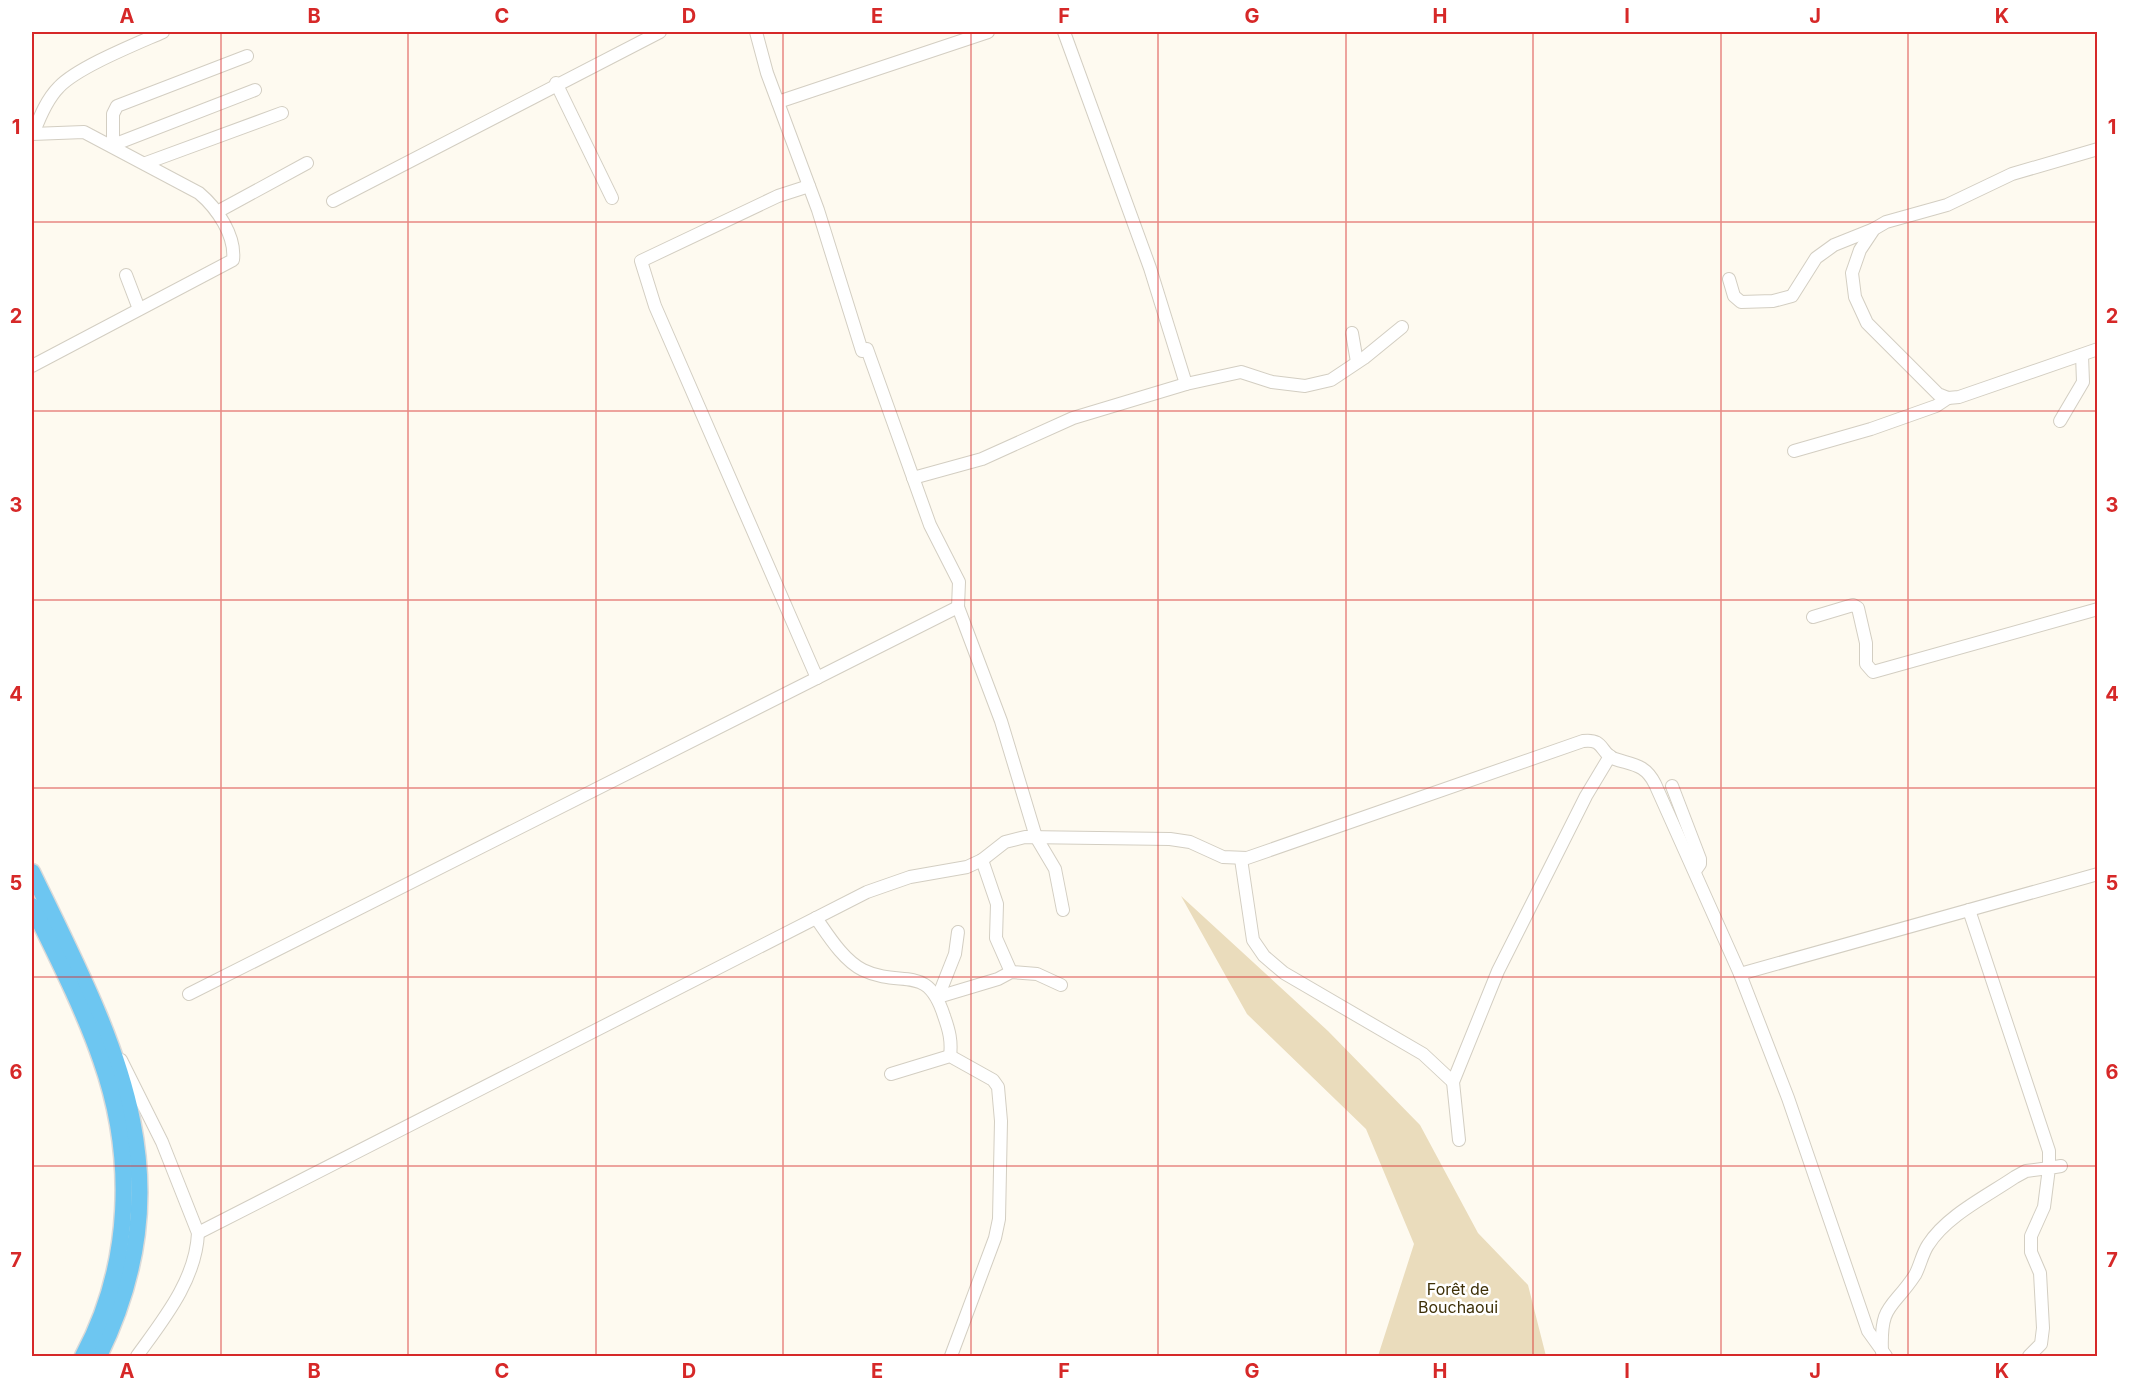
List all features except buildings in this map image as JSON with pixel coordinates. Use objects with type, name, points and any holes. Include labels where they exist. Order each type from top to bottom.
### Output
[{"type":"highway","points":[[32,872],[107,1032],[131,1110],[138,1159],[139,1208],[132,1266],[113,1329],[99,1356]]},
{"type":"highway","points":[[32,906],[101,1058],[114,1100],[122,1144],[124,1191],[119,1252],[113,1281],[83,1356]]},
{"type":"street","points":[[32,366],[233,260],[234,248],[214,205],[199,193],[113,145],[84,132],[33,133],[43,110],[60,86],[98,63],[163,32]]},
{"type":"street","points":[[333,201],[556,83],[660,32]]},
{"type":"street","points":[[756,32],[778,102],[865,350],[930,525],[959,582],[958,607],[1005,732],[1036,837],[1055,869],[1063,910]]},
{"type":"street","points":[[778,102],[988,32]]},
{"type":"street","points":[[1064,32],[1150,268],[1186,384]]},
{"type":"street","points":[[113,145],[112,114],[117,106],[247,56]]},
{"type":"street","points":[[556,83],[612,198]]},
{"type":"street","points":[[113,145],[255,90]]},
{"type":"street","points":[[146,163],[282,113]]},
{"type":"street","points":[[1729,279],[1734,296],[1741,302],[1773,301],[1792,296],[1816,258],[1834,245],[1886,222],[1947,205],[2012,174],[2097,148]]},
{"type":"street","points":[[217,212],[307,163]]},
{"type":"street","points":[[809,186],[778,196],[641,261],[655,306],[817,678]]},
{"type":"street","points":[[1874,229],[1860,250],[1852,273],[1855,297],[1867,323],[1938,394],[1948,398],[1959,397],[2097,349]]},
{"type":"street","points":[[126,275],[139,309]]},
{"type":"street","points":[[913,478],[982,459],[1073,418],[1186,384],[1241,372],[1272,382],[1305,386],[1331,380],[1402,327]]},
{"type":"street","points":[[1352,333],[1357,362]]},
{"type":"street","points":[[2060,421],[2083,382],[2082,355]]},
{"type":"street","points":[[1794,451],[1871,429],[1936,406],[1948,398]]},
{"type":"street","points":[[1813,617],[1853,605],[1857,608],[1866,643],[1866,664],[1873,672],[2097,609]]},
{"type":"street","points":[[189,994],[958,607]]},
{"type":"street","points":[[198,1233],[881,886],[933,872],[960,868],[982,860],[1005,842],[1036,837],[1179,840],[1200,846],[1223,857],[1241,859],[1583,741],[1598,743],[1610,756],[1638,764],[1652,778],[1740,974],[1788,1098],[1868,1331],[1884,1355]]},
{"type":"street","points":[[1459,1140],[1454,1082],[1498,971],[1586,796],[1610,756]]},
{"type":"street","points":[[1672,786],[1700,859],[1700,864],[1695,871]]},
{"type":"street","points":[[1241,859],[1253,940],[1264,956],[1284,973],[1423,1054],[1454,1082]]},
{"type":"street","points":[[982,860],[997,904],[996,938],[1011,972]]},
{"type":"street","points":[[1740,974],[2097,874]]},
{"type":"street","points":[[1969,910],[2055,1167],[2044,1207],[2031,1236],[2031,1252],[2040,1273],[2043,1328],[2041,1344],[2029,1356]]},
{"type":"street","points":[[816,918],[832,940],[862,969],[892,978],[920,981],[930,986],[938,997],[952,1041],[950,1056]]},
{"type":"street","points":[[938,997],[955,954],[958,932]]},
{"type":"street","points":[[938,997],[998,979],[1011,972],[1037,975],[1061,986]]},
{"type":"street","points":[[107,1032],[162,1142],[198,1233],[197,1248],[184,1286],[164,1320],[137,1356]]},
{"type":"street","points":[[891,1074],[950,1056],[993,1080],[998,1087],[1001,1121],[999,1219],[995,1238],[951,1356]]},
{"type":"street","points":[[1884,1355],[1881,1333],[1885,1314],[1891,1302],[1915,1274],[1928,1244],[1952,1221],[2015,1177],[2026,1171],[2055,1167]]},
{"type":"green space","name":"Forêt de Bouchaoui","points":[[1181,896],[1328,1031],[1420,1125],[1478,1233],[1528,1285],[1546,1356],[1378,1356],[1414,1244],[1366,1129],[1247,1014]]}]
